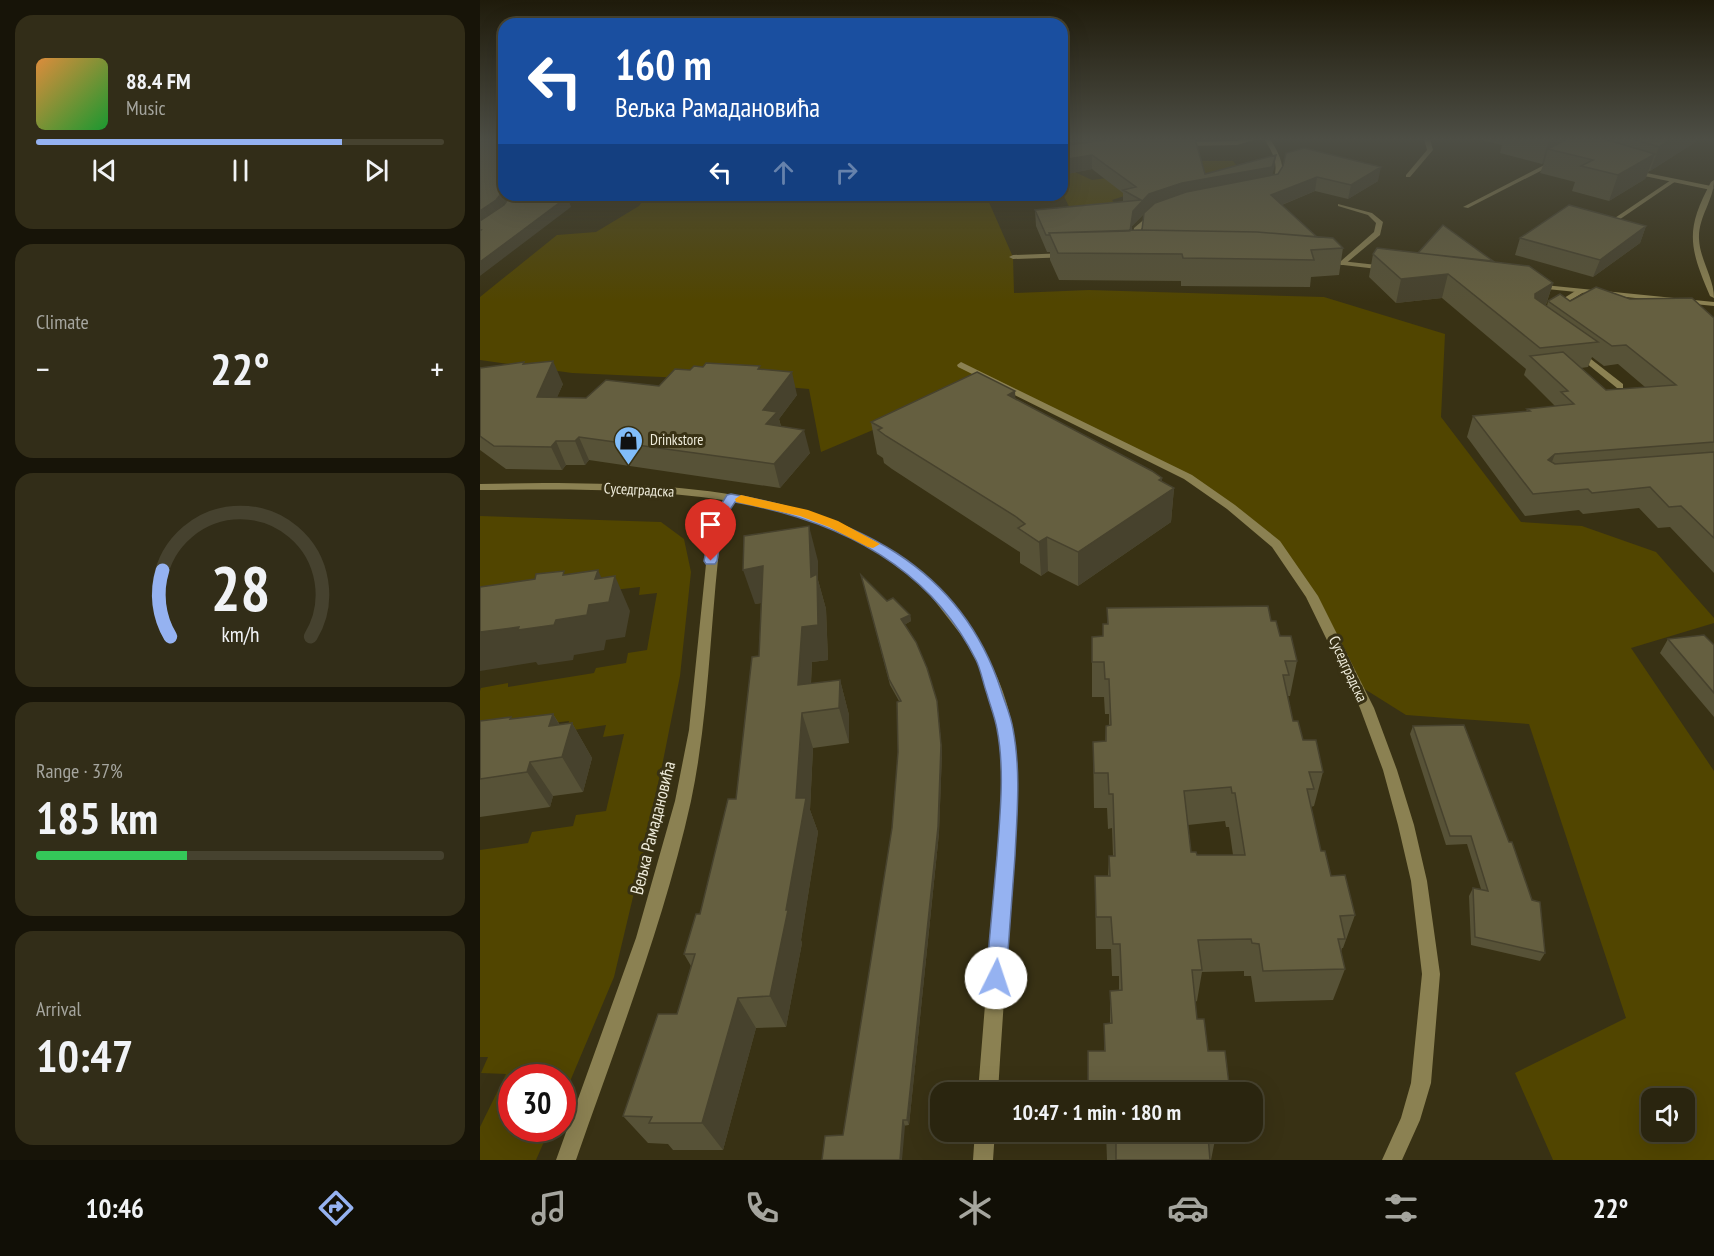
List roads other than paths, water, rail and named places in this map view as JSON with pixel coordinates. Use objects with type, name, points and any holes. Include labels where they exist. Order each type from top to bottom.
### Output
[{"type":"street","points":[[1466,207],[1493,193]]},
{"type":"street","points":[[1605,227],[1655,193]]},
{"type":"street","points":[[1709,193],[1693,231],[1697,258],[1712,286],[1714,296]]},
{"type":"street","points":[[1340,205],[1370,213],[1380,222],[1377,233],[1344,263]]},
{"type":"street","points":[[1136,253],[1135,235],[1138,228],[1150,214],[1165,208]]},
{"type":"street","points":[[1013,257],[1080,255]]},
{"type":"street","points":[[1311,259],[1392,269]]},
{"type":"street","points":[[1526,285],[1714,304]]},
{"type":"street","points":[[1545,311],[1580,292]]},
{"type":"street","points":[[1568,346],[1620,386]]},
{"type":"street","name":"Суседградска","points":[[961,365],[1188,477],[1231,507],[1276,544],[1312,596],[1344,658],[1374,728],[1406,825],[1419,881],[1431,974],[1421,1083],[1410,1120],[1392,1160]]},
{"type":"street","name":"Суседградска","points":[[480,487],[657,490],[731,498],[804,513],[833,524],[884,549],[931,587],[956,614],[984,661],[1005,728],[1009,770],[1008,818],[989,1082]]},
{"type":"street","name":"Вељка Рамадановића","points":[[567,1160],[645,938],[683,801],[696,729],[712,549],[718,519],[731,498]]},
{"type":"street","points":[[983,1160],[984,1142]]},
{"type":"place","name":"Drinkstore","points":[[629,466]]}]
